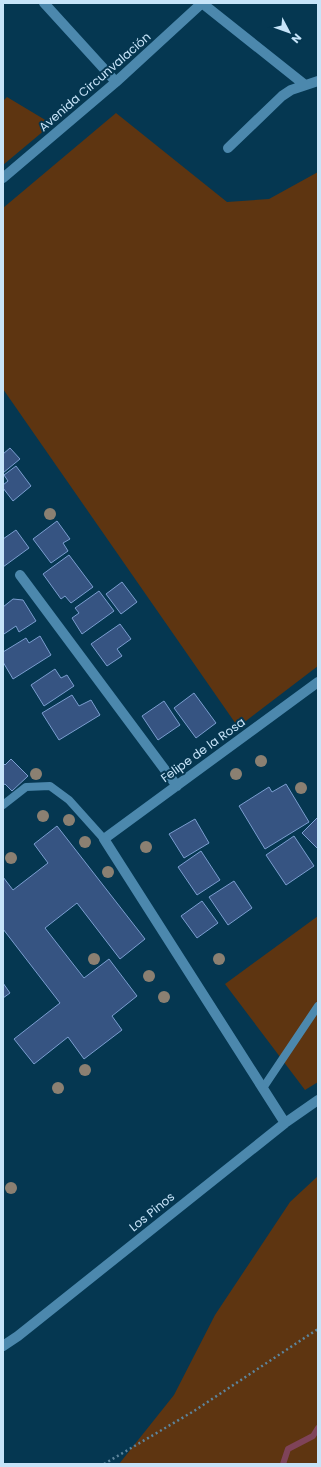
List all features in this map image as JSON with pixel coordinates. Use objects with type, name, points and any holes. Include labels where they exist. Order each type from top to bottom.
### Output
[{"type":"street","points":[[44,3],[116,82]]},
{"type":"street","points":[[202,3],[305,85]]},
{"type":"street","name":"Avenida Circunvalación","points":[[3,178],[116,82],[202,3]]},
{"type":"street","points":[[228,148],[282,96],[291,90],[318,81]]},
{"type":"street","points":[[20,575],[177,786]]},
{"type":"street","name":"Felipe de la Rosa","points":[[104,839],[318,682]]},
{"type":"street","points":[[104,839],[285,1123]]},
{"type":"street","name":"Los Pinos","points":[[3,1346],[18,1336],[285,1123],[318,1100]]},
{"type":"lane","points":[[3,805],[26,787],[50,786],[69,800],[104,839]]},
{"type":"lane","points":[[263,1088],[318,1006]]},
{"type":"path","points":[[104,1464],[194,1411],[318,1329]]},
{"type":"shaded area","points":[[7,97],[52,124],[3,165],[3,101]]},
{"type":"shaded area","points":[[116,113],[227,202],[269,199],[318,172],[318,666],[238,727],[3,389],[3,208]]},
{"type":"shaded area","points":[[318,916],[318,1082],[305,1090],[225,984]]},
{"type":"shaded area","points":[[318,1176],[318,1464],[119,1464],[174,1395],[215,1315],[290,1202]]},
{"type":"building","points":[[10,448],[20,459],[3,473],[3,454]]},
{"type":"building","points":[[16,466],[31,486],[13,501],[3,488],[3,485],[8,481],[4,475]]},
{"type":"building","points":[[57,521],[70,539],[63,543],[68,551],[51,563],[33,539]]},
{"type":"building","points":[[16,530],[29,548],[3,567],[3,539]]},
{"type":"building","points":[[69,555],[93,587],[71,603],[65,596],[61,599],[43,574]]},
{"type":"building","points":[[122,582],[137,602],[121,614],[106,594]]},
{"type":"building","points":[[99,591],[114,611],[82,634],[72,618],[79,613],[75,608]]},
{"type":"building","points":[[13,599],[23,600],[36,621],[19,632],[16,626],[4,634],[3,607]]},
{"type":"building","points":[[120,624],[131,639],[117,649],[122,656],[107,666],[91,644]]},
{"type":"building","points":[[40,636],[51,655],[13,679],[3,662],[3,652],[26,638],[29,643]]},
{"type":"building","points":[[55,669],[61,678],[67,675],[74,686],[44,706],[31,685]]},
{"type":"building","points":[[194,693],[216,723],[196,738],[174,708]]},
{"type":"building","points":[[72,695],[79,706],[91,700],[100,715],[59,740],[42,713]]},
{"type":"building","points":[[164,701],[180,725],[158,740],[142,716]]},
{"type":"building","points":[[11,759],[28,776],[12,791],[5,784],[3,785],[3,763],[5,765]]},
{"type":"building","points":[[286,784],[309,822],[265,849],[239,806],[269,787],[272,792]]},
{"type":"building","points":[[318,817],[318,849],[302,833]]},
{"type":"building","points":[[195,819],[209,843],[184,858],[169,834]]},
{"type":"building","points":[[57,826],[145,939],[120,959],[77,903],[45,928],[84,978],[109,959],[137,996],[112,1016],[122,1030],[84,1059],[68,1037],[34,1064],[14,1039],[60,1003],[3,929],[3,877],[13,890],[48,863],[34,844]]},
{"type":"building","points":[[294,836],[314,866],[286,885],[266,855]]},
{"type":"building","points":[[201,851],[220,880],[197,895],[178,867]]},
{"type":"building","points":[[234,881],[252,908],[228,925],[209,897]]},
{"type":"building","points":[[202,901],[218,923],[197,938],[181,916]]},
{"type":"building","points":[[3,983],[10,993],[3,998]]},
{"type":"waterway","points":[[283,1464],[288,1449],[313,1436],[318,1428]]}]
